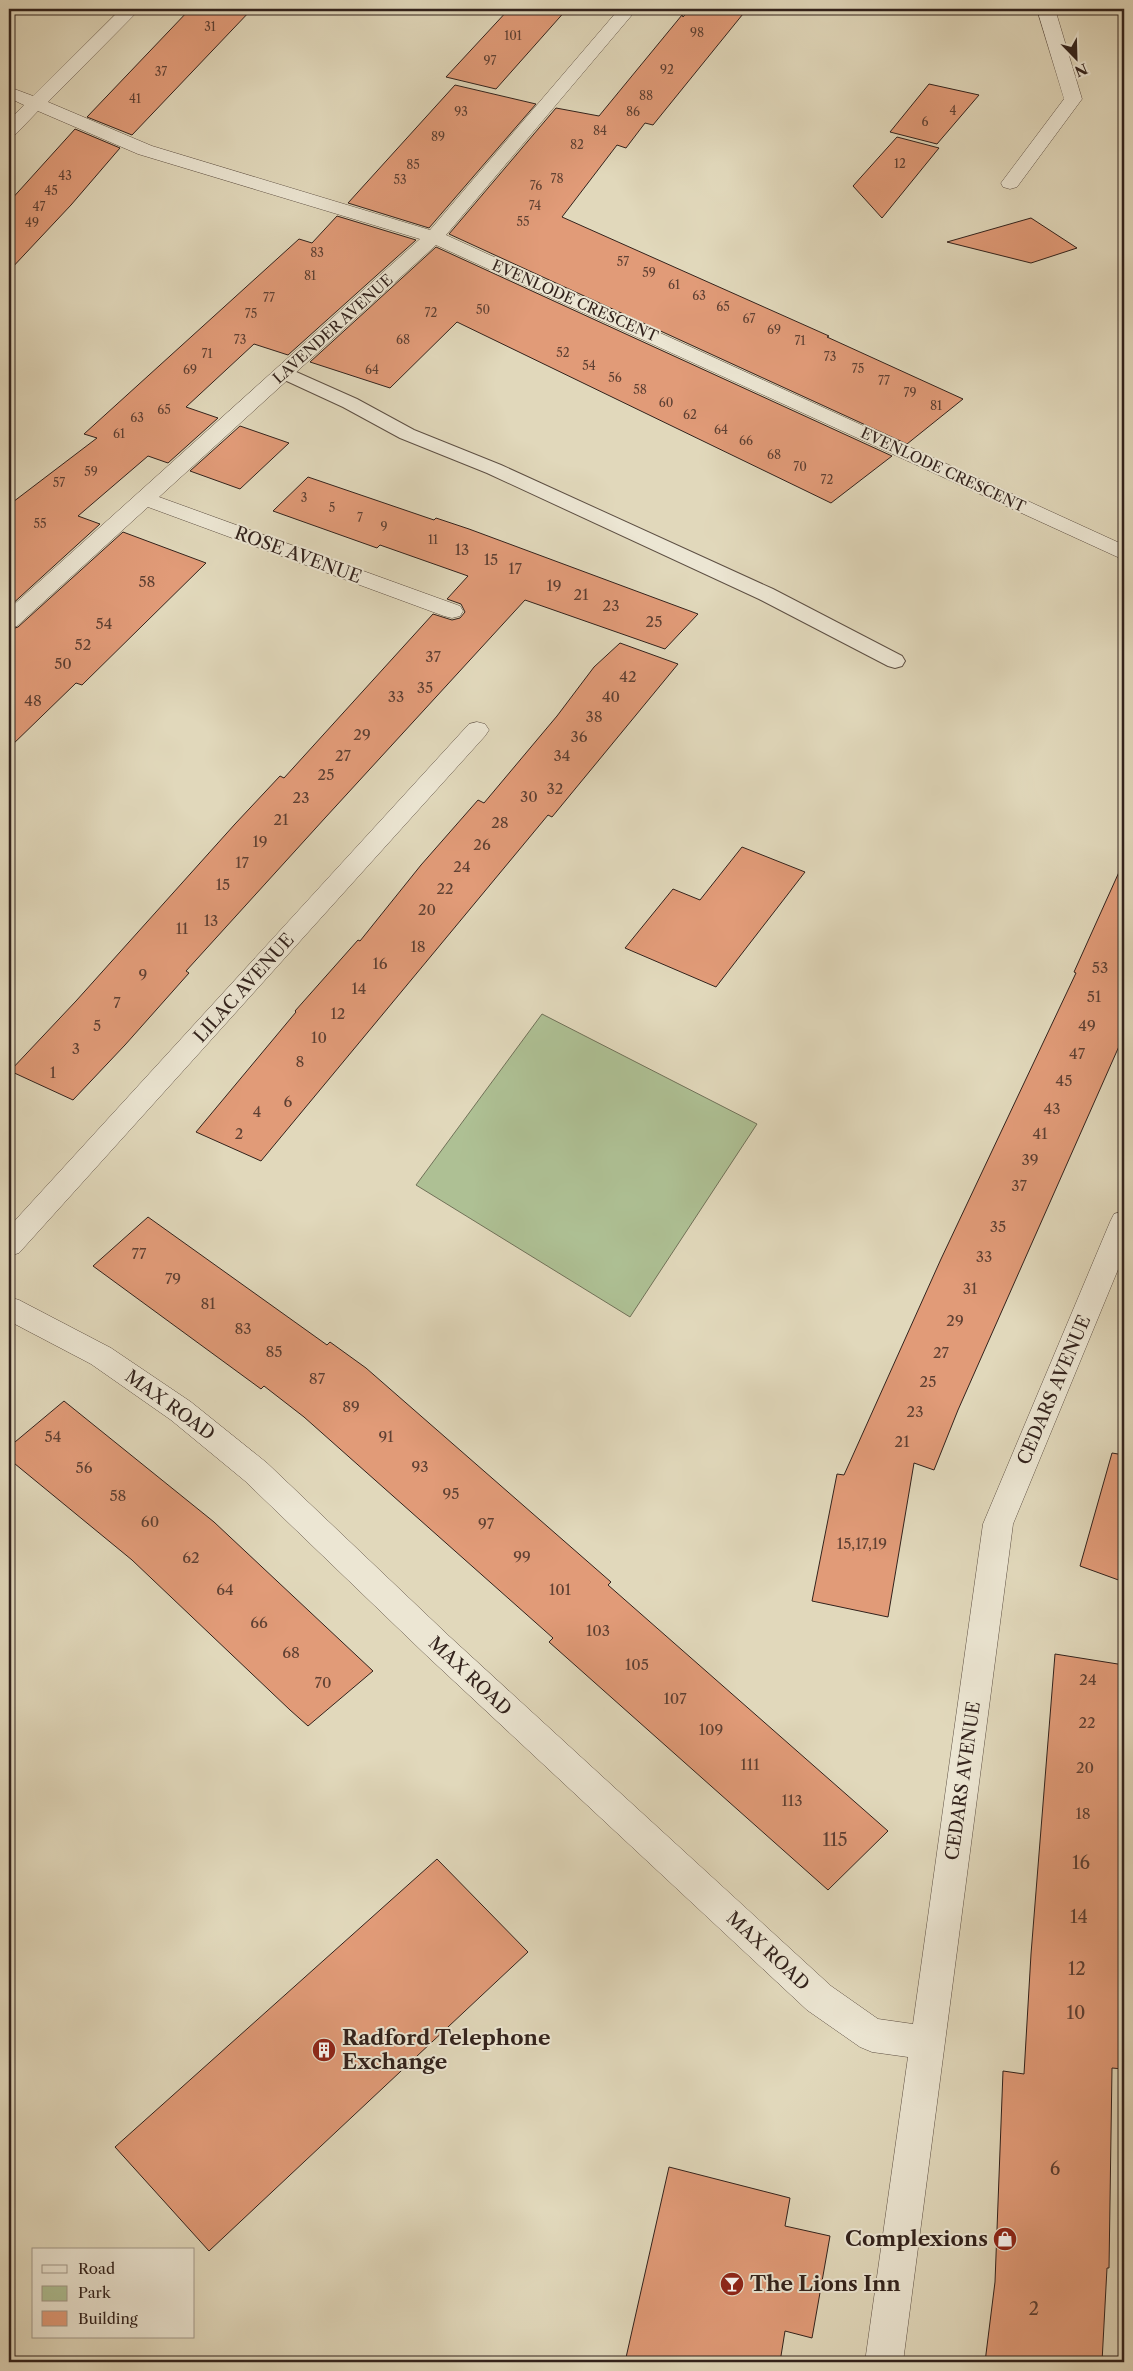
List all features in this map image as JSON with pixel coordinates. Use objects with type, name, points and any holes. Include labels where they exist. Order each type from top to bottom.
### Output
[{"type":"street","points":[[9,130],[132,9]]},
{"type":"street","name":"LAVENDER AVENUE","points":[[9,621],[434,237],[628,9]]},
{"type":"street","points":[[1010,183],[1073,99],[1046,9]]},
{"type":"street","name":"EVENLODE CRESCENT","points":[[9,92],[145,150],[434,237],[1124,554]]},
{"type":"street","name":"ROSE AVENUE","points":[[145,499],[452,611]]},
{"type":"street","name":"LILAC AVENUE","points":[[9,1245],[477,730]]},
{"type":"street","name":"CEDARS AVENUE","points":[[884,2362],[998,1524],[1118,1256],[1124,1222]]},
{"type":"street","name":"MAX ROAD","points":[[9,1308],[101,1356],[181,1411],[256,1472],[438,1646],[819,1998],[872,2035],[926,2043]]},
{"type":"lane","points":[[285,373],[350,403],[407,434],[494,469],[766,594],[895,662]]},
{"type":"green space","points":[[542,1014],[757,1124],[630,1317],[416,1185]]},
{"type":"building","points":[[190,9],[252,9],[132,135],[87,117]]},
{"type":"building","points":[[509,9],[567,9],[496,89],[446,77]]},
{"type":"building","points":[[690,9],[747,9],[653,125],[645,123],[626,148],[617,145],[562,217],[829,336],[827,337],[963,399],[907,444],[449,234],[556,108],[599,116],[682,15],[683,17]]},
{"type":"building","points":[[929,84],[979,95],[937,144],[890,132]]},
{"type":"building","points":[[455,85],[536,104],[429,228],[348,203]]},
{"type":"building","points":[[75,129],[120,148],[71,205],[9,271],[9,202]]},
{"type":"building","points":[[897,137],[939,148],[882,218],[853,186]]},
{"type":"building","points":[[337,216],[416,240],[288,355],[254,344],[186,407],[218,418],[168,463],[148,456],[78,516],[100,524],[9,607],[9,505],[97,438],[84,434],[299,239],[312,243]]},
{"type":"building","points":[[1031,218],[1077,248],[1031,263],[947,242]]},
{"type":"building","points":[[436,247],[892,456],[831,503],[457,322],[390,388],[310,362]]},
{"type":"building","points":[[240,426],[289,443],[240,489],[190,471]]},
{"type":"building","points":[[308,477],[434,520],[436,518],[469,529],[698,614],[665,649],[525,600],[186,971],[189,973],[73,1100],[10,1071],[76,1001],[235,824],[280,776],[284,778],[433,614],[452,620],[460,618],[465,612],[461,604],[447,599],[468,576],[380,545],[377,548],[273,511]]},
{"type":"building","points":[[123,532],[206,563],[82,685],[76,683],[9,748],[9,630],[18,627]]},
{"type":"building","points":[[620,643],[678,664],[552,817],[548,815],[261,1161],[196,1132],[295,1011],[358,940],[360,941],[421,865],[478,800],[484,803],[557,716],[594,667]]},
{"type":"building","points":[[742,847],[805,872],[716,987],[625,948],[673,889],[700,900]]},
{"type":"building","points":[[1124,861],[1124,1035],[958,1410],[934,1470],[914,1463],[888,1617],[812,1601],[837,1474],[844,1475],[941,1259],[1076,973],[1074,972]]},
{"type":"building","points":[[148,1217],[327,1345],[330,1342],[366,1368],[611,1582],[608,1585],[888,1831],[828,1890],[549,1642],[553,1638],[304,1417],[264,1386],[261,1389],[93,1266]]},
{"type":"building","points":[[64,1401],[214,1522],[373,1671],[308,1726],[132,1560],[9,1459],[9,1447]]},
{"type":"building","points":[[1112,1453],[1124,1455],[1124,1582],[1080,1566]]},
{"type":"building","points":[[1055,1654],[1124,1665],[1123,2069],[1112,2068],[1109,2268],[1107,2268],[1102,2362],[985,2362],[995,2282],[1003,2071],[1024,2074],[1031,1954]]},
{"type":"building","name":"Radford Telephone Exchange","points":[[437,1859],[528,1952],[209,2251],[115,2147]]},
{"type":"building","name":"The Lions Inn","points":[[669,2167],[790,2198],[785,2226],[830,2236],[812,2338],[785,2331],[780,2362],[625,2362]]},
{"type":"place","name":"Radford Telephone Exchange","points":[[324,2050]]},
{"type":"place","name":"Complexions","points":[[1005,2239]]},
{"type":"place","name":"The Lions Inn","points":[[732,2284]]}]
